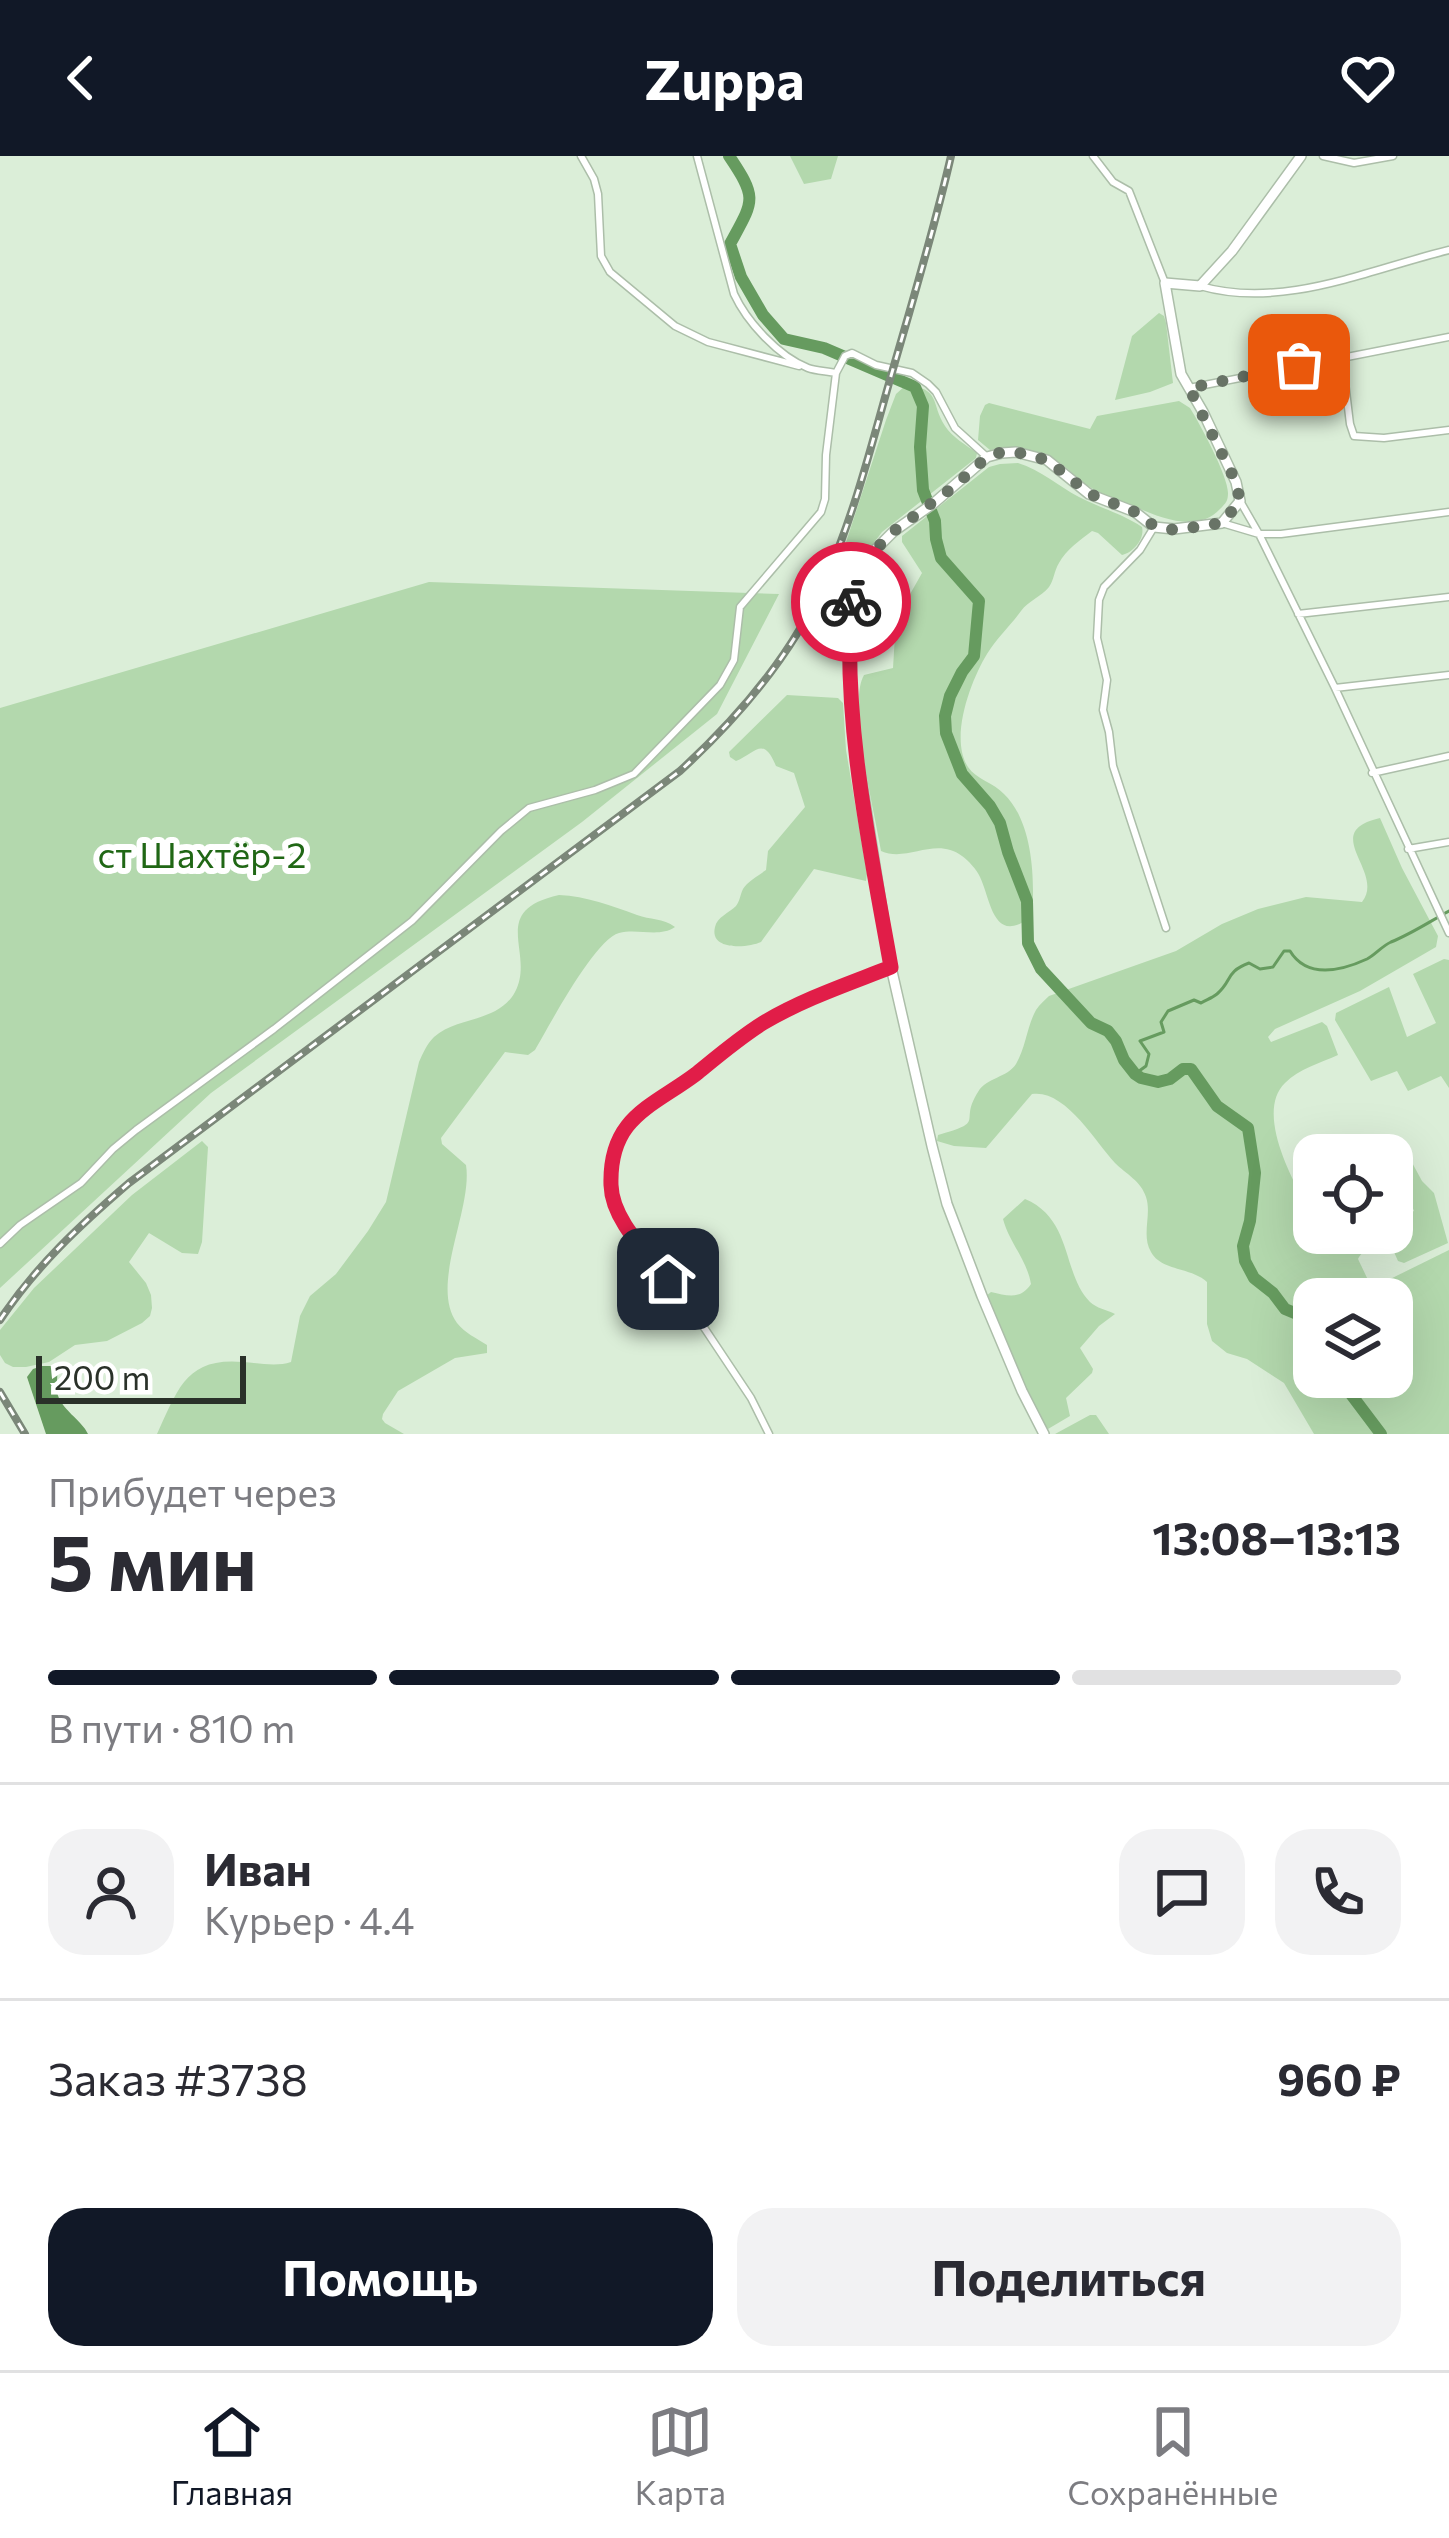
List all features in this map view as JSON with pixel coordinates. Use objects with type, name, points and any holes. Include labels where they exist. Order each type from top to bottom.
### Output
[{"type":"main road","points":[[1044,1434],[1003,1349],[947,1204],[891,967],[852,722],[850,604],[875,550],[987,457],[1016,452],[1047,460],[1090,494],[1135,512],[1154,526],[1174,530],[1222,523],[1240,501],[1236,482],[1180,374],[1165,283],[1200,286],[1232,251],[1301,156]]},
{"type":"street","points":[[580,156],[598,194],[601,256],[610,272],[675,326],[708,342],[836,373]]},
{"type":"street","points":[[697,156],[742,310],[774,344],[809,368]]},
{"type":"street","points":[[1093,156],[1113,182],[1129,191],[1165,283]]},
{"type":"street","points":[[1323,156],[1354,164],[1393,156]]},
{"type":"street","points":[[1200,286],[1236,293],[1327,284],[1449,250]]},
{"type":"street","points":[[1189,388],[1449,337]]},
{"type":"street","points":[[0,1244],[81,1183],[136,1130],[412,922],[529,808],[620,781],[642,766],[720,685],[734,660],[740,607],[821,512],[836,373],[843,359],[852,353],[919,377],[936,392],[955,428],[987,457]]},
{"type":"street","points":[[1342,358],[1354,436],[1384,439],[1449,430]]},
{"type":"street","points":[[1240,501],[1335,688],[1447,929]]},
{"type":"street","points":[[1222,523],[1259,534],[1281,534],[1449,512]]},
{"type":"street","points":[[1154,526],[1140,550],[1104,587],[1097,638],[1107,680],[1103,710],[1113,766],[1166,928]]},
{"type":"street","points":[[1298,614],[1449,597]]},
{"type":"street","points":[[1335,688],[1449,675]]},
{"type":"street","points":[[1372,773],[1449,756]]},
{"type":"street","points":[[1408,849],[1449,842]]},
{"type":"street","points":[[769,1434],[752,1398],[691,1308],[623,1221],[611,1184],[615,1157],[633,1117],[744,1036],[792,1007],[891,967]]},
{"type":"green space","points":[[790,156],[838,156],[831,179],[804,184]]},
{"type":"green space","points":[[1159,313],[1166,323],[1173,383],[1115,400],[1132,336]]},
{"type":"green space","points":[[906,385],[930,394],[945,426],[977,453],[976,458],[882,532],[840,588],[835,588],[832,585],[886,420],[896,394]]},
{"type":"green space","points":[[1179,401],[1195,416],[1227,485],[1225,503],[1198,521],[1147,512],[1094,489],[1051,458],[1017,448],[990,450],[978,440],[980,416],[989,403],[1090,429],[1097,416]]},
{"type":"green space","points":[[1018,463],[1135,522],[1142,527],[1142,536],[1122,555],[1092,531],[1065,554],[1049,587],[1024,608],[991,648],[969,694],[961,725],[963,755],[971,771],[1014,806],[1030,852],[1032,916],[1009,926],[996,917],[979,874],[962,856],[942,848],[901,854],[881,851],[859,709],[864,675],[893,668],[896,619],[922,573],[902,536],[989,467]]},
{"type":"green space","name":"ст Шахтёр-2","points":[[429,582],[779,594],[717,714],[582,822],[211,1093],[0,1288],[0,708]]},
{"type":"green space","points":[[787,695],[838,698],[843,703],[866,881],[814,869],[761,942],[731,946],[718,940],[716,924],[736,906],[745,886],[766,870],[768,851],[805,807],[794,773],[776,766],[767,751],[759,749],[736,761],[729,752]]},
{"type":"green space","points":[[1380,818],[1438,936],[1436,947],[1360,991],[1275,1029],[1268,1037],[1271,1042],[1322,1022],[1338,1055],[1303,1070],[1277,1094],[1277,1138],[1293,1178],[1293,1254],[1362,1254],[1358,1259],[1367,1278],[1293,1278],[1293,1398],[1413,1398],[1413,1278],[1392,1278],[1449,1250],[1449,1434],[1314,1434],[1284,1383],[1212,1341],[1207,1282],[1169,1266],[1151,1252],[1144,1191],[1056,1100],[1032,1094],[986,1148],[937,1141],[938,1135],[967,1123],[982,1087],[1016,1064],[1033,1016],[1049,996],[1176,951],[1258,909],[1306,897],[1362,902],[1366,878],[1354,833],[1362,824]]},
{"type":"green space","points":[[559,895],[599,902],[675,927],[619,933],[609,939],[573,985],[535,1050],[528,1055],[505,1052],[441,1138],[466,1165],[464,1203],[449,1268],[450,1307],[460,1327],[487,1345],[487,1353],[455,1358],[398,1391],[382,1419],[404,1434],[157,1434],[178,1390],[196,1371],[224,1362],[291,1362],[300,1316],[310,1296],[336,1274],[386,1202],[425,1049],[443,1030],[508,1002],[520,977],[519,922],[537,902]]},
{"type":"green space","points":[[1449,960],[1449,1088],[1441,1076],[1408,1091],[1397,1071],[1371,1081],[1335,1020],[1336,1013],[1389,987],[1407,1037],[1436,1023],[1413,974]]},
{"type":"green space","points":[[202,1141],[208,1147],[198,1254],[182,1253],[149,1233],[129,1262],[151,1295],[150,1316],[107,1341],[75,1345],[49,1362],[26,1367],[5,1363],[0,1355],[0,1330],[34,1288],[132,1195]]},
{"type":"green space","points":[[1413,1164],[1434,1193],[1448,1243],[1404,1263],[1395,1254],[1413,1254]]},
{"type":"green space","points":[[1025,1199],[1051,1220],[1090,1302],[1115,1314],[1080,1348],[1092,1373],[1066,1398],[1070,1416],[1048,1429],[1022,1385],[986,1296],[991,1292],[1018,1295],[1031,1284],[1003,1219]]},
{"type":"green space","points":[[1096,1415],[1109,1434],[1055,1434]]},
{"type":"shaded area","points":[[42,1366],[57,1370],[59,1398],[88,1434],[46,1434],[27,1377]]},
{"type":"waterway","points":[[729,156],[745,182],[749,200],[730,244],[741,277],[763,315],[784,339],[824,348],[915,387],[923,406],[923,490],[935,521],[941,558],[979,601],[974,656],[950,696],[946,733],[962,774],[1000,823],[1027,901],[1028,943],[1041,969],[1091,1023],[1108,1031],[1135,1074],[1158,1082],[1191,1069],[1217,1106],[1248,1128],[1255,1173],[1243,1246],[1245,1261],[1254,1278],[1293,1312]]},
{"type":"waterway","points":[[1135,1074],[1146,1066],[1149,1054],[1140,1041],[1164,1032],[1161,1022],[1168,1011],[1213,997],[1241,966],[1273,967],[1284,951],[1290,951],[1315,969],[1346,967],[1449,911]]},
{"type":"waterway","points":[[1354,1398],[1381,1434]]},
{"type":"railway","points":[[0,1320],[60,1247],[129,1183],[680,771],[764,681],[814,604],[846,527],[951,156]]},
{"type":"railway","points":[[0,1392],[25,1434]]},
{"type":"way so far","points":[[851,602],[875,550],[894,531],[987,457],[1002,452],[1047,460],[1090,494],[1135,512],[1154,526],[1174,530],[1222,523],[1240,501],[1236,482],[1189,388],[1299,365]]},
{"type":"route","points":[[668,1279],[614,1202],[615,1157],[633,1117],[760,1025],[891,967],[852,722],[851,602]]}]
